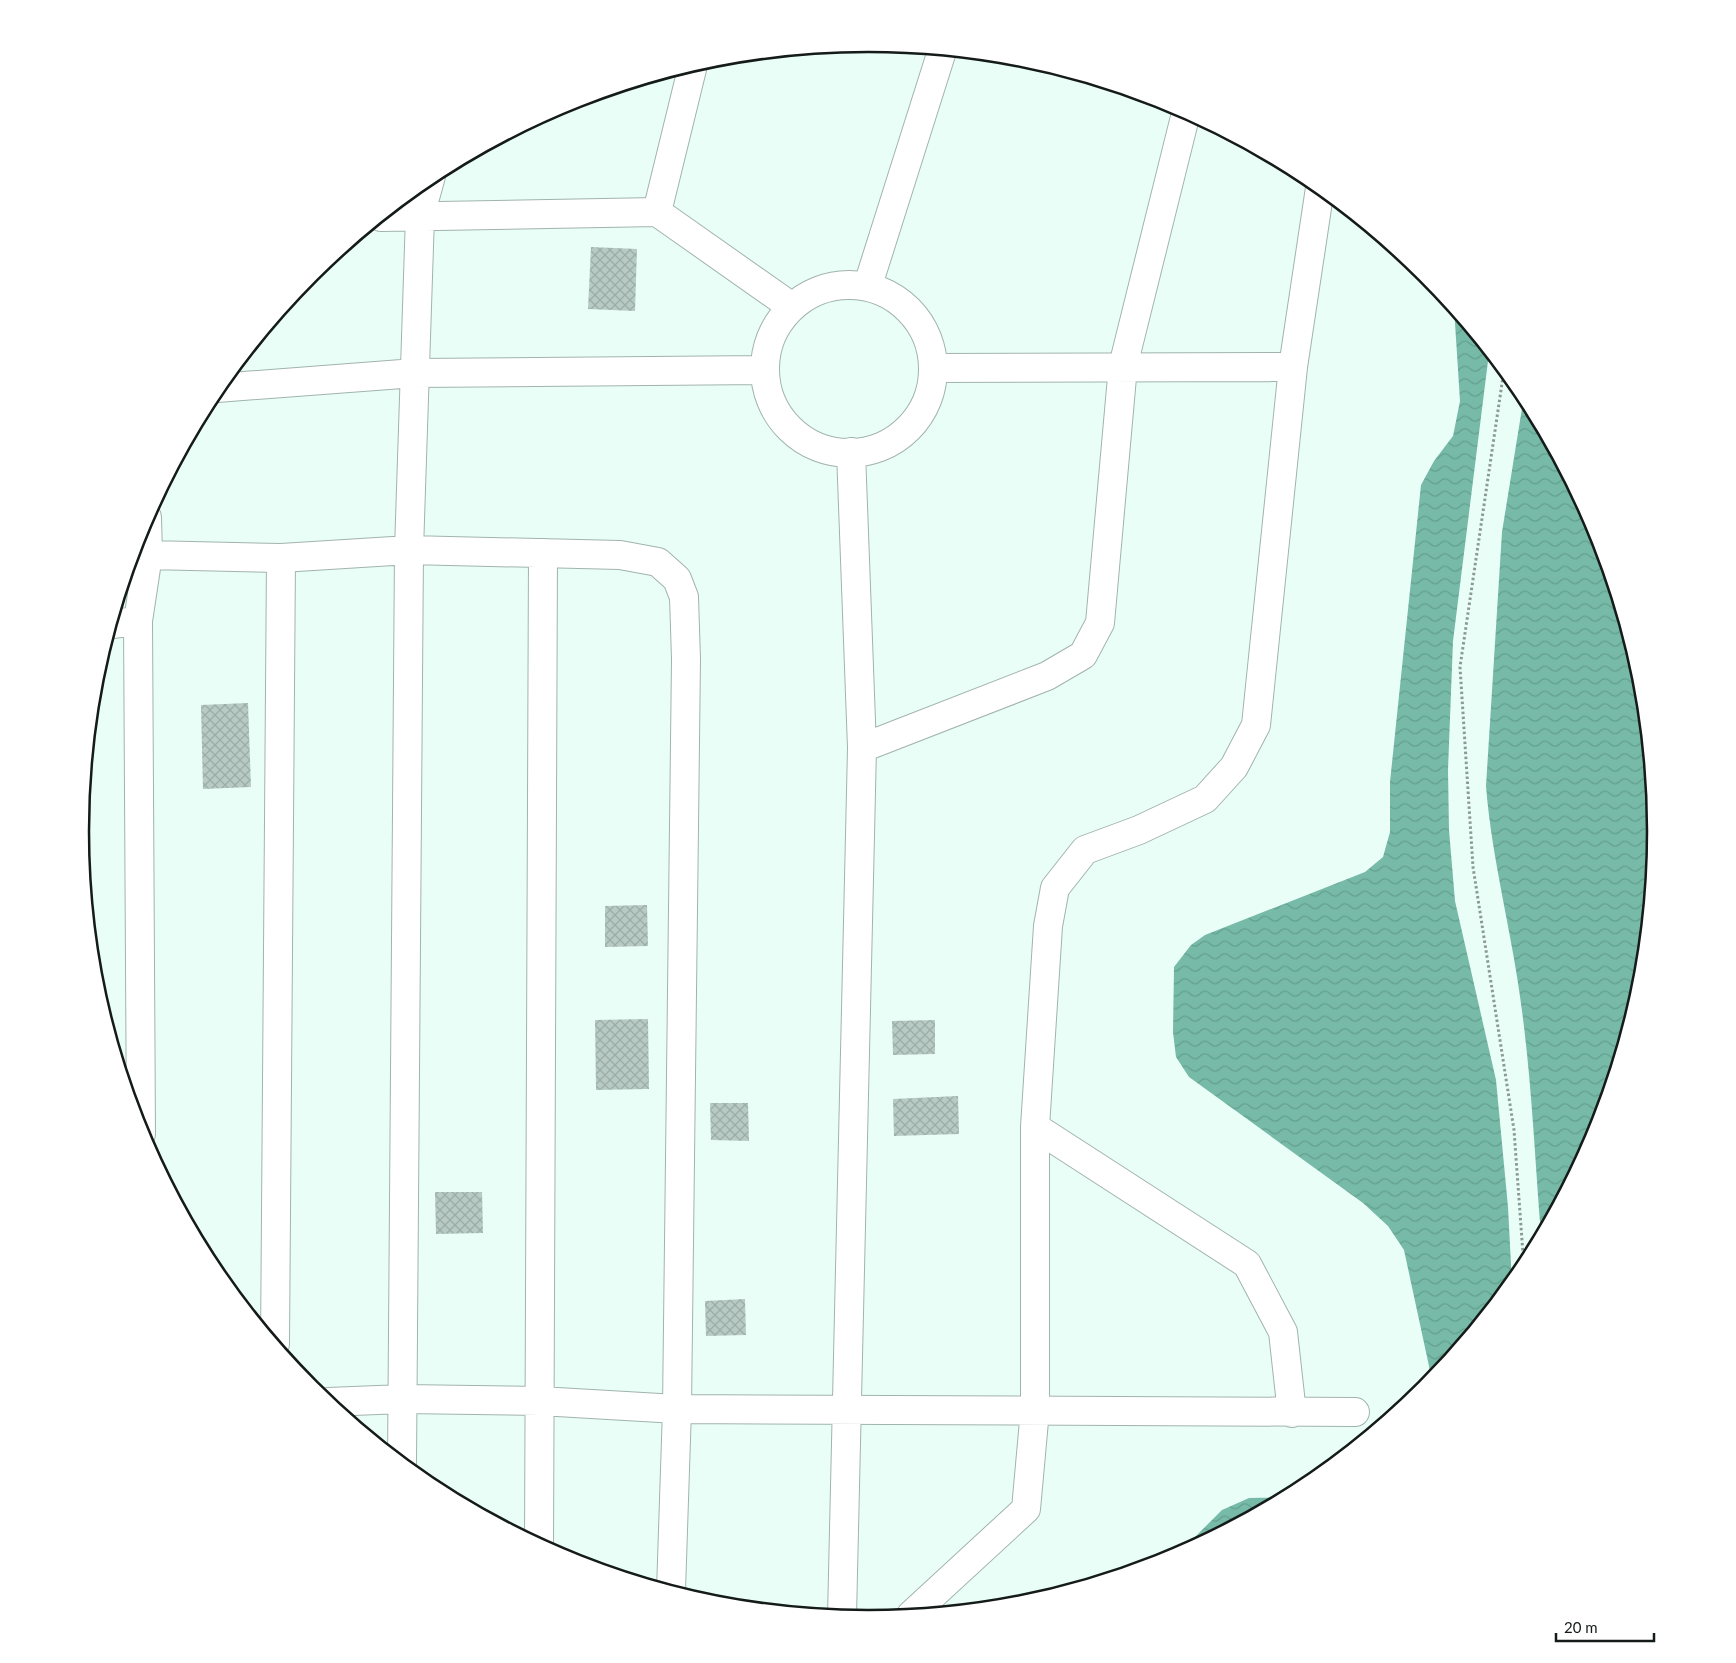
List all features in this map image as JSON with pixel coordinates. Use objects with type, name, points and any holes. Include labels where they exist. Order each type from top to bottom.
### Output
[{"type":"street","points":[[868,286],[940,56]]},
{"type":"street","points":[[657,212],[691,73]]},
{"type":"street","points":[[862,748],[1047,676],[1083,655],[1100,623],[1123,366],[1184,120]]},
{"type":"street","points":[[402,1456],[408,550],[420,216],[427,189]]},
{"type":"street","points":[[917,1609],[1026,1509],[1035,1410],[1035,1127],[1048,926],[1054,888],[1085,850],[1139,830],[1205,798],[1234,766],[1256,725],[1293,366],[1319,197]]},
{"type":"street","points":[[389,217],[657,212],[792,307]]},
{"type":"street","points":[[857,284],[868,286],[900,300],[923,327],[934,360],[932,389],[920,417],[899,438],[868,452],[834,453],[798,438],[772,406],[763,370],[766,348],[781,316],[814,291],[857,284]]},
{"type":"street","points":[[934,368],[1293,366]]},
{"type":"street","points":[[228,387],[415,373],[763,370]]},
{"type":"street","points":[[842,1609],[862,748],[850,452]]},
{"type":"street","points":[[141,1111],[138,621],[148,555],[147,534]]},
{"type":"street","points":[[148,555],[281,558],[408,550],[620,555],[658,562],[677,579],[684,597],[685,679],[677,1409],[671,1585]]},
{"type":"street","points":[[540,1538],[544,553]]},
{"type":"street","points":[[275,1337],[281,558]]},
{"type":"street","points":[[118,623],[138,621]]},
{"type":"street","points":[[1035,1127],[1247,1264],[1283,1332],[1292,1412]]},
{"type":"street","points":[[338,1402],[403,1399],[540,1401],[677,1409],[1355,1412]]},
{"type":"path","points":[[1502,380],[1460,666],[1473,867],[1514,1130],[1523,1253]]},
{"type":"water","points":[[1455,320],[1488,360],[1453,641],[1448,770],[1449,830],[1455,901],[1496,1080],[1508,1207],[1511,1271],[1486,1306],[1430,1370],[1404,1250],[1388,1226],[1363,1203],[1189,1077],[1176,1057],[1173,1032],[1174,967],[1191,945],[1205,935],[1365,872],[1383,857],[1390,832],[1390,782],[1421,485],[1434,461],[1453,436],[1460,401]]},
{"type":"water","points":[[1522,409],[1543,442],[1567,487],[1588,533],[1606,581],[1632,680],[1640,730],[1645,781],[1647,832],[1645,882],[1640,933],[1632,983],[1606,1082],[1588,1130],[1567,1176],[1540,1225],[1531,1095],[1522,1011],[1493,843],[1486,786],[1502,532]]},
{"type":"water","points":[[1272,1497],[1193,1539],[1222,1510],[1249,1498]]},
{"type":"building","points":[[591,247],[637,249],[635,311],[588,309]]},
{"type":"building","points":[[248,703],[251,787],[203,789],[201,705]]},
{"type":"building","points":[[647,905],[648,946],[605,947],[605,906]]},
{"type":"building","points":[[648,1019],[649,1089],[596,1090],[595,1020]]},
{"type":"building","points":[[935,1020],[935,1054],[893,1055],[892,1021]]},
{"type":"building","points":[[958,1096],[959,1134],[894,1136],[893,1099]]},
{"type":"building","points":[[710,1103],[748,1103],[749,1141],[711,1140]]},
{"type":"building","points":[[435,1192],[482,1192],[483,1233],[436,1234]]},
{"type":"building","points":[[745,1299],[746,1335],[706,1336],[705,1301]]}]
